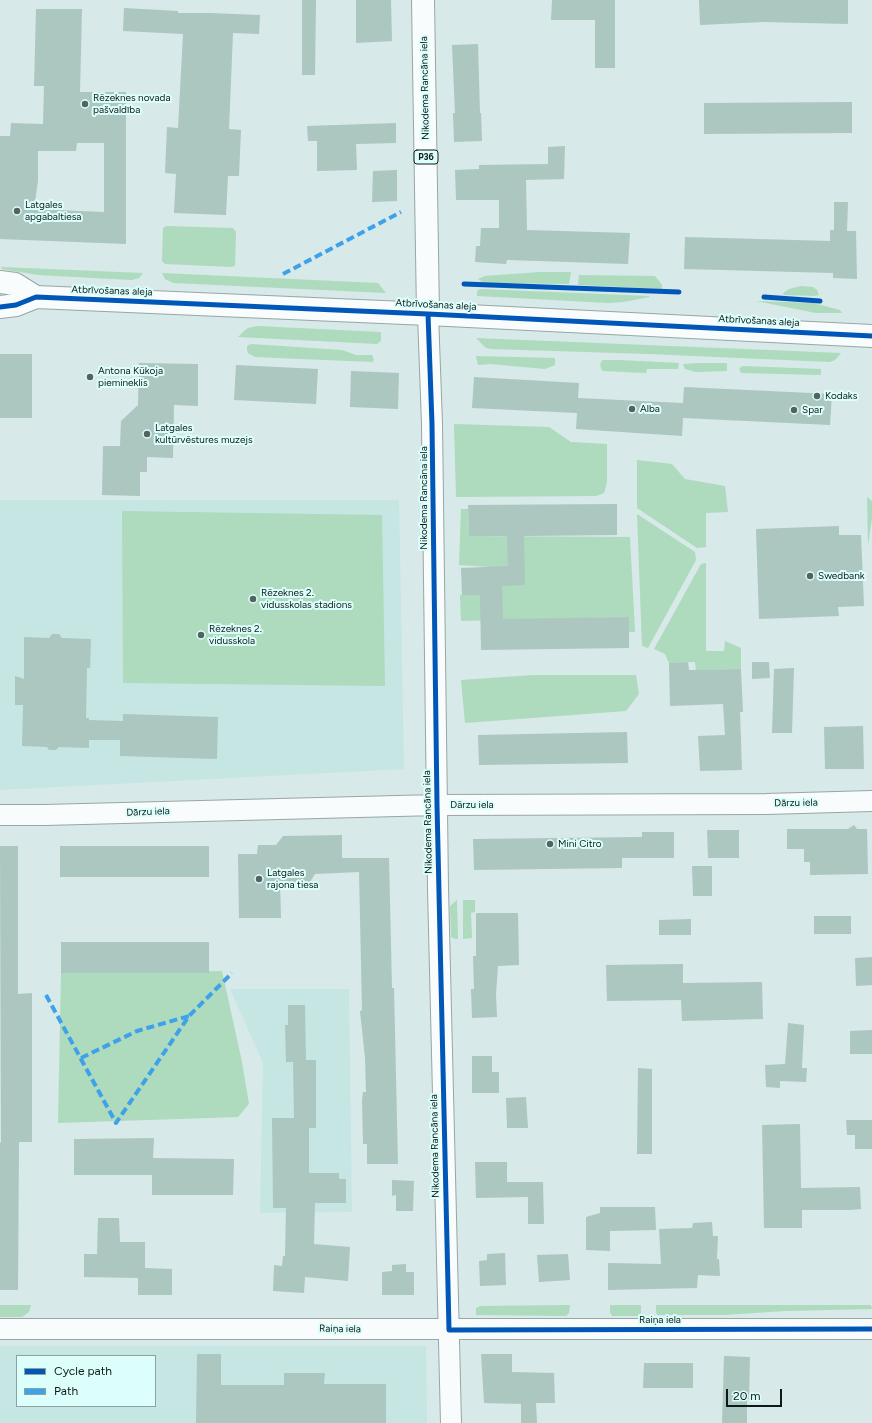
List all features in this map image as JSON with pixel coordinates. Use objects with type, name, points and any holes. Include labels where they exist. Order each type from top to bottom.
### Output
[{"type":"main road","name":"Nikodema Rancāna iela","points":[[423,0],[428,314]]},
{"type":"main road","name":"Atbrīvošanas aleja","points":[[0,282],[15,284],[36,297]]},
{"type":"main road","name":"Atbrīvošanas aleja","points":[[0,307],[16,305],[36,297],[428,314],[872,336]]},
{"type":"street","name":"Nikodema Rancāna iela","points":[[428,314],[432,424],[437,805],[452,1423]]},
{"type":"street","name":"Dārzu iela","points":[[0,815],[437,805],[766,804],[872,801]]},
{"type":"street","name":"Raiņa iela","points":[[0,1329],[872,1329]]},
{"type":"shaded area","name":"Rēzeknes 2. vidusskola","points":[[0,500],[399,500],[404,769],[0,790]]},
{"type":"shaded area","points":[[230,989],[349,989],[352,1212],[260,1213],[263,1063]]},
{"type":"shaded area","points":[[0,1346],[426,1346],[427,1423],[0,1423]]},
{"type":"green space","points":[[166,226],[233,228],[236,232],[235,266],[165,264],[162,261],[163,228]]},
{"type":"green space","points":[[1,267],[143,273],[139,278],[132,280],[38,275],[2,269]]},
{"type":"green space","points":[[540,272],[571,272],[569,284],[484,283],[478,279],[485,276]]},
{"type":"green space","points":[[162,273],[378,283],[386,293],[173,283],[165,279]]},
{"type":"green space","points":[[579,275],[655,276],[662,285],[662,289],[578,285]]},
{"type":"green space","points":[[801,286],[813,287],[817,290],[819,295],[784,295],[783,293],[789,289]]},
{"type":"green space","points":[[480,289],[650,297],[609,303],[477,296],[477,291]]},
{"type":"green space","points":[[756,301],[813,303],[840,310],[842,313],[816,313]]},
{"type":"green space","points":[[257,326],[381,332],[381,341],[377,344],[238,337],[248,328]]},
{"type":"green space","points":[[476,338],[841,353],[835,360],[830,362],[491,349],[486,348]]},
{"type":"green space","points":[[251,344],[342,350],[356,355],[372,355],[374,360],[372,362],[255,357],[248,353],[247,350],[247,346]]},
{"type":"green space","points":[[476,356],[555,358],[555,365],[545,369],[490,364],[478,365]]},
{"type":"green space","points":[[602,360],[679,363],[678,369],[647,369],[646,373],[602,371],[600,365]]},
{"type":"green space","points":[[727,363],[727,371],[696,372],[685,369],[683,364]]},
{"type":"green space","points":[[742,366],[821,369],[821,375],[741,373],[739,369]]},
{"type":"green space","points":[[454,424],[549,427],[571,442],[607,444],[607,482],[604,493],[596,496],[456,497]]},
{"type":"green space","points":[[637,460],[672,464],[685,479],[725,486],[728,512],[706,513],[706,547],[697,548],[637,508]]},
{"type":"green space","points":[[867,497],[872,501],[872,518],[868,545]]},
{"type":"green space","points":[[461,509],[468,509],[469,536],[630,537],[635,632],[629,632],[629,617],[461,621],[460,595],[483,595],[489,567],[459,565]]},
{"type":"green space","name":"Rēzeknes 2. vidusskolas stadions","points":[[122,511],[382,515],[385,686],[123,683]]},
{"type":"green space","points":[[637,514],[695,552],[696,560],[648,648],[642,646]]},
{"type":"green space","points":[[706,563],[706,651],[724,651],[725,641],[741,648],[741,669],[696,670],[695,662],[669,663],[665,654],[654,649],[701,564]]},
{"type":"green space","points":[[533,675],[636,675],[639,694],[626,711],[465,723],[461,680]]},
{"type":"green space","points":[[457,900],[458,939],[455,939],[451,937],[450,906]]},
{"type":"green space","points":[[463,900],[475,900],[475,912],[471,913],[472,938],[463,939]]},
{"type":"green space","points":[[222,971],[242,1062],[249,1104],[238,1117],[58,1123],[61,973]]},
{"type":"green space","points":[[0,1305],[31,1305],[29,1312],[22,1317],[0,1317]]},
{"type":"green space","points":[[570,1305],[569,1313],[566,1316],[476,1315],[476,1308],[480,1306]]},
{"type":"green space","points":[[610,1305],[641,1305],[641,1313],[639,1316],[612,1316],[610,1312]]},
{"type":"green space","points":[[656,1305],[871,1305],[872,1309],[785,1311],[724,1315],[658,1315],[656,1313]]},
{"type":"building","points":[[302,0],[316,0],[315,75],[302,75]]},
{"type":"building","points":[[356,0],[391,0],[392,41],[356,43]]},
{"type":"building","points":[[552,0],[615,0],[615,68],[595,68],[595,20],[551,20]]},
{"type":"building","points":[[699,0],[848,0],[848,24],[764,22],[700,25]]},
{"type":"building","points":[[124,8],[178,11],[178,13],[260,15],[259,34],[233,33],[229,129],[241,130],[239,176],[228,176],[226,215],[174,213],[176,174],[165,173],[167,127],[178,128],[183,34],[123,31]]},
{"type":"building","name":"Rēzeknes novada pašvaldība","points":[[36,9],[82,9],[80,92],[126,92],[126,244],[0,239],[0,136],[10,136],[11,123],[43,124],[44,86],[34,86]],"holes":[[[77,143],[104,143],[104,212],[34,209],[38,181],[38,151],[76,151]]]},
{"type":"building","points":[[478,44],[482,141],[454,142],[453,113],[455,113],[452,45]]},
{"type":"building","points":[[852,102],[852,133],[704,134],[704,103]]},
{"type":"building","points":[[396,123],[396,143],[356,144],[357,170],[317,171],[317,141],[308,141],[307,126]]},
{"type":"building","points":[[565,146],[564,179],[526,180],[527,230],[630,233],[628,264],[507,260],[506,264],[475,262],[476,246],[480,246],[481,228],[499,228],[499,200],[456,200],[455,170],[479,169],[479,165],[548,164],[548,147]]},
{"type":"building","points":[[397,170],[397,201],[372,202],[373,171]]},
{"type":"building","points":[[834,202],[848,202],[847,231],[856,231],[857,279],[833,278],[833,273],[684,269],[685,237],[830,241],[830,230],[834,230]]},
{"type":"building","points":[[0,354],[32,354],[32,418],[0,418]]},
{"type":"building","name":"Latgales kultūrvēstures muzejs","points":[[139,363],[198,364],[198,406],[174,405],[173,458],[147,457],[147,472],[140,472],[140,496],[102,495],[103,446],[120,446],[121,421],[138,405]]},
{"type":"building","points":[[236,365],[318,369],[316,404],[234,400]]},
{"type":"building","points":[[351,371],[399,373],[398,409],[350,407]]},
{"type":"building","points":[[474,377],[579,383],[578,398],[683,403],[684,387],[832,394],[830,425],[683,418],[682,436],[576,429],[577,413],[472,408]]},
{"type":"building","points":[[617,504],[617,535],[524,536],[525,585],[502,586],[503,619],[629,617],[629,648],[481,650],[480,595],[462,595],[461,568],[508,566],[507,536],[469,536],[468,505]]},
{"type":"building","name":"Swedbank","points":[[839,526],[839,535],[861,535],[864,606],[838,607],[839,616],[759,619],[756,529]]},
{"type":"building","points":[[52,634],[59,634],[62,638],[91,639],[90,668],[87,668],[86,718],[89,718],[89,720],[123,721],[123,714],[218,717],[217,759],[120,756],[120,740],[89,740],[89,748],[59,747],[56,750],[49,750],[47,747],[22,746],[23,705],[15,705],[15,676],[24,679],[24,637],[49,638]]},
{"type":"building","points":[[688,662],[689,670],[741,669],[743,712],[740,712],[742,770],[700,771],[698,736],[725,735],[723,704],[670,706],[669,663]]},
{"type":"building","points":[[752,662],[769,662],[770,678],[752,679]]},
{"type":"building","points":[[794,668],[792,733],[772,733],[774,669]]},
{"type":"building","points":[[863,726],[864,769],[825,769],[824,727]]},
{"type":"building","points":[[627,732],[628,763],[479,765],[478,735]]},
{"type":"building","points":[[854,825],[857,829],[867,829],[868,874],[810,875],[810,862],[804,862],[804,849],[787,849],[787,829],[848,829]]},
{"type":"building","points":[[707,830],[739,830],[739,858],[708,858]]},
{"type":"building","points":[[642,832],[674,832],[674,858],[622,858],[622,868],[474,870],[473,839],[642,837]]},
{"type":"building","points":[[342,835],[342,858],[389,858],[398,1164],[367,1164],[367,1144],[363,1144],[362,1100],[363,1092],[366,1092],[365,1058],[360,1011],[362,1010],[359,872],[315,874],[308,885],[304,887],[280,881],[281,918],[239,918],[238,854],[257,854],[258,845],[276,845],[283,836]]},
{"type":"building","points":[[0,846],[18,846],[18,994],[32,993],[32,1142],[19,1142],[18,1290],[0,1290]]},
{"type":"building","points":[[60,846],[209,846],[209,877],[60,877]]},
{"type":"building","points":[[692,866],[712,866],[712,896],[693,896]]},
{"type":"building","points":[[476,913],[518,913],[519,965],[498,966],[496,994],[497,1017],[472,1018],[471,989],[474,989],[473,956],[476,956]]},
{"type":"building","points":[[814,916],[851,916],[851,934],[814,934]]},
{"type":"building","points":[[691,919],[691,935],[659,935],[659,920]]},
{"type":"building","points":[[61,942],[209,942],[209,973],[61,973]]},
{"type":"building","points":[[872,957],[872,985],[856,986],[855,958]]},
{"type":"building","points":[[683,964],[683,983],[762,982],[763,1019],[682,1021],[681,1000],[607,1001],[606,965]]},
{"type":"building","points":[[288,1005],[305,1005],[306,1060],[316,1060],[316,1128],[309,1128],[309,1173],[339,1173],[339,1179],[346,1179],[346,1203],[315,1203],[314,1244],[350,1247],[348,1281],[305,1277],[304,1293],[273,1291],[274,1265],[282,1266],[283,1256],[285,1256],[286,1208],[273,1208],[272,1118],[294,1118],[293,1062],[286,1062],[285,1025],[288,1025]]},
{"type":"building","points":[[788,1023],[804,1025],[802,1068],[807,1068],[806,1082],[780,1081],[780,1088],[766,1087],[765,1065],[785,1064]]},
{"type":"building","points":[[872,1030],[872,1054],[850,1054],[850,1031]]},
{"type":"building","points":[[472,1056],[492,1056],[492,1072],[499,1072],[499,1093],[472,1093]]},
{"type":"building","points":[[638,1068],[652,1069],[652,1154],[637,1154]]},
{"type":"building","points":[[526,1097],[528,1128],[507,1128],[506,1098]]},
{"type":"building","points":[[846,1120],[872,1120],[872,1149],[855,1149],[855,1135],[847,1135]]},
{"type":"building","points":[[800,1124],[801,1188],[860,1187],[861,1209],[802,1210],[802,1228],[764,1228],[762,1125]]},
{"type":"building","points":[[154,1138],[153,1158],[234,1159],[233,1195],[152,1195],[152,1175],[74,1175],[74,1139]]},
{"type":"building","points":[[475,1162],[507,1162],[507,1182],[543,1182],[544,1224],[528,1224],[528,1197],[476,1198]]},
{"type":"building","points":[[392,1180],[414,1181],[413,1211],[396,1211],[396,1195],[392,1196]]},
{"type":"building","points":[[600,1207],[655,1207],[656,1230],[610,1231],[610,1251],[586,1250],[586,1217],[600,1213]]},
{"type":"building","points":[[98,1218],[119,1218],[120,1242],[145,1242],[145,1268],[172,1269],[172,1295],[138,1295],[138,1278],[84,1277],[84,1254],[97,1254]]},
{"type":"building","points":[[712,1222],[713,1236],[718,1236],[717,1259],[719,1259],[720,1276],[698,1275],[697,1288],[608,1290],[608,1263],[661,1264],[659,1229],[692,1228],[693,1223]]},
{"type":"building","points":[[505,1253],[506,1285],[480,1286],[479,1261],[487,1260],[487,1254]]},
{"type":"building","points":[[568,1254],[570,1280],[539,1282],[537,1255]]},
{"type":"building","points":[[406,1264],[406,1272],[414,1272],[414,1295],[382,1295],[382,1272],[392,1271],[392,1265]]},
{"type":"building","points":[[197,1354],[221,1354],[221,1385],[284,1385],[284,1373],[325,1373],[324,1384],[386,1384],[386,1423],[196,1423]]},
{"type":"building","points":[[481,1354],[512,1354],[512,1372],[554,1373],[555,1403],[536,1403],[537,1423],[521,1423],[521,1404],[484,1403]]},
{"type":"building","points":[[724,1356],[750,1357],[747,1423],[722,1423]]},
{"type":"building","points":[[644,1363],[693,1363],[693,1388],[643,1388]]},
{"type":"marked path","points":[[283,274],[401,212]]},
{"type":"marked path","points":[[46,995],[116,1123],[189,1016],[232,973]]},
{"type":"marked path","points":[[81,1058],[137,1031],[189,1016]]},
{"type":"cycle path","points":[[464,284],[679,292]]},
{"type":"cycle path","points":[[0,307],[16,305],[36,297],[428,314],[872,336]]},
{"type":"cycle path","points":[[764,297],[820,301]]},
{"type":"cycle path","points":[[428,314],[432,424],[437,805],[449,1330],[872,1329]]},
{"type":"place","name":"Rēzeknes novada pašvaldība","points":[[85,104]]},
{"type":"place","name":"Latgales apgabaltiesa","points":[[17,211]]},
{"type":"place","name":"Antona Kūkoja piemineklis","points":[[90,377]]},
{"type":"place","name":"Kodaks","points":[[817,396]]},
{"type":"place","name":"Alba","points":[[632,409]]},
{"type":"place","name":"Spar","points":[[794,410]]},
{"type":"place","name":"Latgales kultūrvēstures muzejs","points":[[147,434]]},
{"type":"place","name":"Swedbank","points":[[810,576]]},
{"type":"place","name":"Rēzeknes 2. vidusskolas stadions","points":[[253,599]]},
{"type":"place","name":"Rēzeknes 2. vidusskola","points":[[201,635]]},
{"type":"place","name":"Mini Citro","points":[[550,844]]},
{"type":"place","name":"Latgales rajona tiesa","points":[[259,879]]}]
